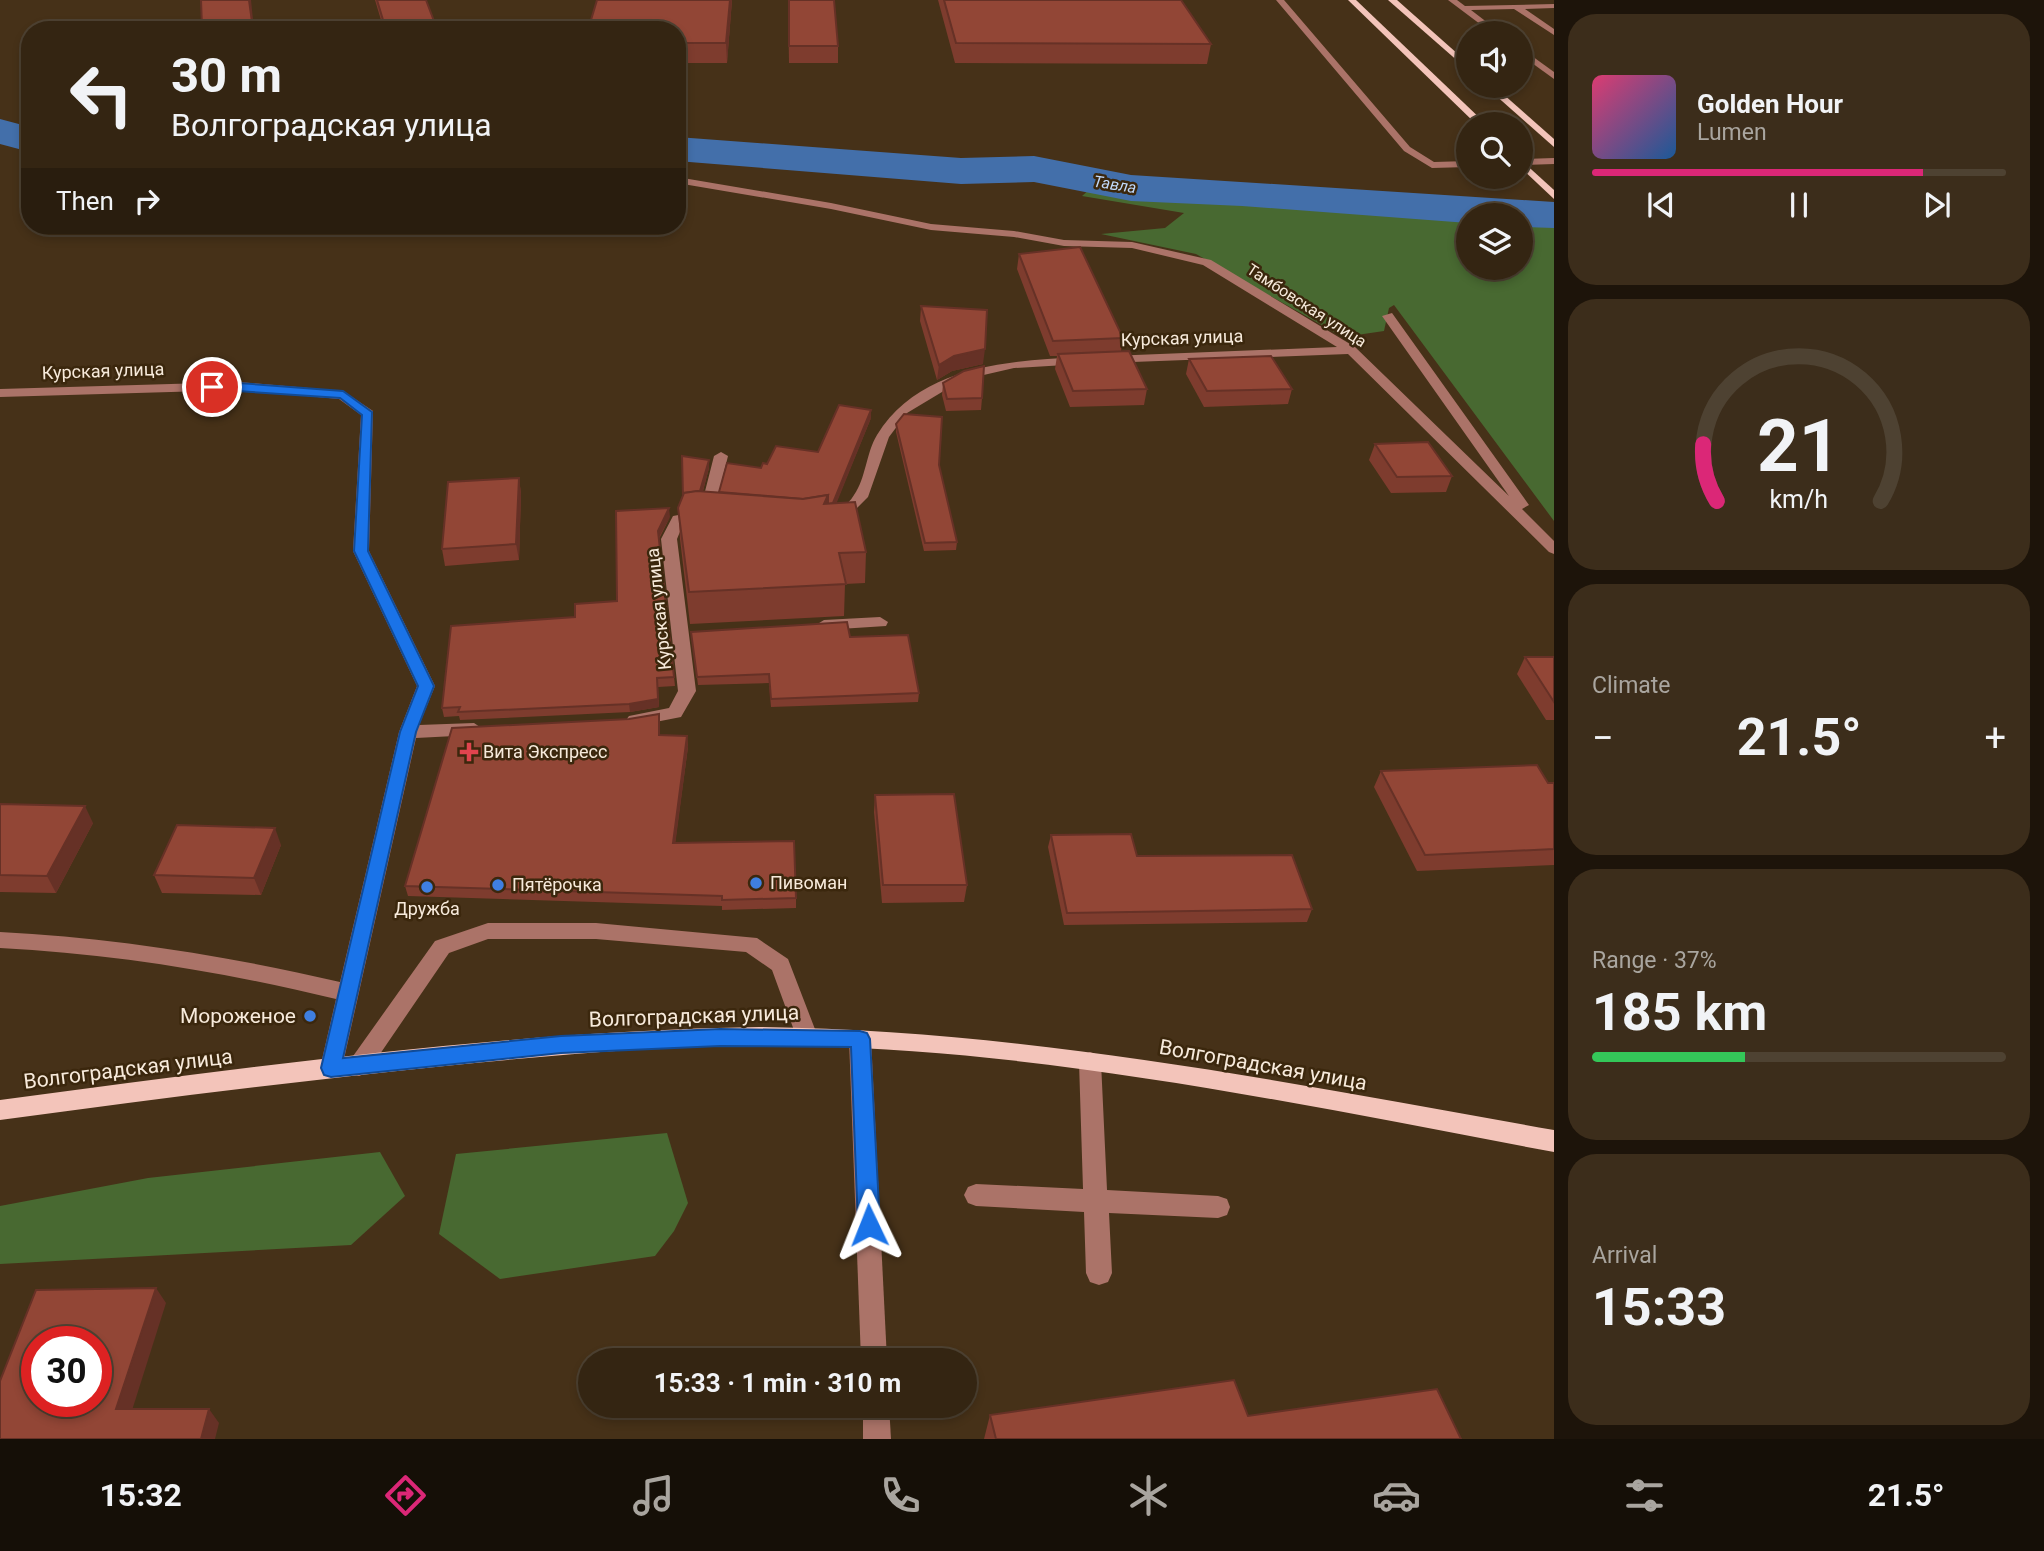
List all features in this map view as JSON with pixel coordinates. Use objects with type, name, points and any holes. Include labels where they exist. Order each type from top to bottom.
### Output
[{"type":"main road","points":[[1352,0],[1470,112]]},
{"type":"main road","points":[[1392,0],[1456,56]]},
{"type":"main road","points":[[1503,98],[1554,144]]},
{"type":"main road","points":[[1533,175],[1554,196]]},
{"type":"main road","name":"Волгоградская улица","points":[[0,1110],[331,1068],[561,1045],[720,1037],[807,1037],[979,1046],[1179,1074],[1554,1141]]},
{"type":"street","points":[[1280,0],[1407,149],[1432,165],[1456,164]]},
{"type":"street","points":[[1452,0],[1481,21]]},
{"type":"street","points":[[1507,0],[1554,33]]},
{"type":"street","points":[[1463,8],[1554,6]]},
{"type":"street","points":[[1533,59],[1552,72]]},
{"type":"street","points":[[1533,162],[1554,161]]},
{"type":"street","name":"Тамбовская улица","points":[[686,182],[831,206],[931,227],[1014,234],[1064,243],[1132,245],[1207,262],[1351,350],[1552,547]]},
{"type":"street","points":[[1388,317],[1552,547]]},
{"type":"street","name":"Курская улица","points":[[827,520],[839,518],[861,497],[882,437],[902,410],[958,377],[1014,364],[1351,350]]},
{"type":"street","name":"Курская улица","points":[[0,393],[239,386],[343,395],[368,414],[361,551],[426,686],[408,732],[331,1068]]},
{"type":"street","name":"Курская улица","points":[[616,721],[675,713],[687,691],[687,632],[669,539],[678,519],[713,516],[721,456]]},
{"type":"street","points":[[813,625],[880,622]]},
{"type":"street","points":[[408,732],[491,728]]},
{"type":"street","points":[[359,1066],[442,947],[488,931],[596,932],[750,944],[781,965],[807,1037]]},
{"type":"street","points":[[0,940],[66,942],[169,957],[271,974],[349,993]]},
{"type":"street","points":[[860,1039],[873,1348]]},
{"type":"street","points":[[1090,1062],[1099,1273]]},
{"type":"street","points":[[976,1195],[1218,1207]]},
{"type":"street","points":[[876,1418],[877,1439]]},
{"type":"green space","points":[[1090,189],[1265,200],[1456,218],[1456,280],[1533,280],[1533,223],[1554,224],[1554,521],[1394,305],[1389,308],[1384,331],[1343,337],[1196,254],[1101,234],[1165,228],[1184,213],[1082,196]]},
{"type":"green space","points":[[667,1133],[688,1203],[674,1231],[655,1256],[500,1279],[439,1234],[456,1154]]},
{"type":"green space","points":[[380,1152],[405,1196],[351,1245],[0,1264],[0,1206],[148,1178]]},
{"type":"water","points":[[1377,205],[1456,207],[1456,211]]},
{"type":"water","points":[[1554,206],[1554,218],[1533,216],[1533,207]]},
{"type":"building","points":[[201,0],[249,0],[252,21],[202,21]]},
{"type":"building","points":[[377,0],[426,0],[434,21],[383,21]]},
{"type":"building","points":[[597,0],[730,0],[726,43],[686,43],[686,21],[591,21]]},
{"type":"building","points":[[789,0],[834,0],[838,46],[789,46]]},
{"type":"building","points":[[944,0],[1181,0],[1211,44],[956,43]]},
{"type":"building","points":[[1080,247],[1123,338],[1053,341],[1019,254]]},
{"type":"building","points":[[921,306],[987,310],[985,349],[954,356],[939,365]]},
{"type":"building","points":[[1129,351],[1147,389],[1073,391],[1058,354]]},
{"type":"building","points":[[1271,356],[1292,389],[1207,391],[1189,359]]},
{"type":"building","points":[[984,366],[982,398],[947,399],[943,383],[964,371]]},
{"type":"building","points":[[839,405],[871,410],[833,503],[828,504],[828,495],[803,499],[719,492],[727,463],[761,468],[763,463],[767,464],[776,446],[818,452]]},
{"type":"building","points":[[904,414],[942,417],[939,465],[957,542],[925,543],[896,424]]},
{"type":"building","points":[[1428,442],[1452,476],[1397,477],[1375,444]]},
{"type":"building","points":[[682,456],[709,460],[700,491],[684,493],[683,497]]},
{"type":"building","points":[[519,478],[516,544],[442,549],[448,482]]},
{"type":"building","points":[[697,491],[803,499],[828,495],[824,504],[855,502],[866,552],[839,553],[846,584],[689,592],[678,508],[684,493]]},
{"type":"building","points":[[669,508],[658,531],[674,677],[657,678],[658,699],[629,704],[458,712],[460,707],[442,708],[451,626],[575,617],[575,604],[617,601],[616,511]]},
{"type":"building","points":[[847,622],[850,637],[908,635],[919,693],[771,699],[769,674],[697,677],[691,632]]},
{"type":"building","points":[[1525,657],[1554,657],[1554,702]]},
{"type":"building","points":[[659,714],[659,735],[687,736],[673,843],[794,841],[796,898],[722,900],[722,896],[405,886],[452,728],[629,719]]},
{"type":"building","points":[[1537,765],[1548,783],[1554,783],[1554,849],[1425,855],[1381,771]]},
{"type":"building","points":[[954,794],[967,885],[883,885],[875,795]]},
{"type":"building","points":[[0,804],[85,806],[47,876],[0,875]]},
{"type":"building","points":[[177,825],[275,828],[254,878],[154,875]]},
{"type":"building","points":[[1131,834],[1137,856],[1292,855],[1312,909],[1067,913],[1051,835]]},
{"type":"building","points":[[156,1288],[116,1409],[209,1409],[201,1439],[0,1439],[0,1381],[21,1328],[21,1417],[112,1417],[112,1326],[22,1326],[36,1290]]},
{"type":"building","points":[[1234,1380],[1248,1416],[1437,1389],[1461,1439],[996,1439],[990,1415]]},
{"type":"waterway","name":"Тавла","points":[[0,131],[21,137]]},
{"type":"waterway","name":"Тавла","points":[[686,150],[961,171],[1034,169],[1131,188],[1554,215]]},
{"type":"place","name":"Вита Экспресс","points":[[469,752]]},
{"type":"place","name":"Пивоман","points":[[756,883]]},
{"type":"place","name":"Пятёрочка","points":[[498,885]]},
{"type":"place","name":"Дружба","points":[[427,887]]},
{"type":"place","name":"Мороженое","points":[[310,1016]]},
{"type":"route","points":[[212,387],[239,386],[343,395],[368,414],[361,551],[426,686],[408,732],[331,1068],[561,1045],[720,1037],[860,1039],[869,1225]]}]
